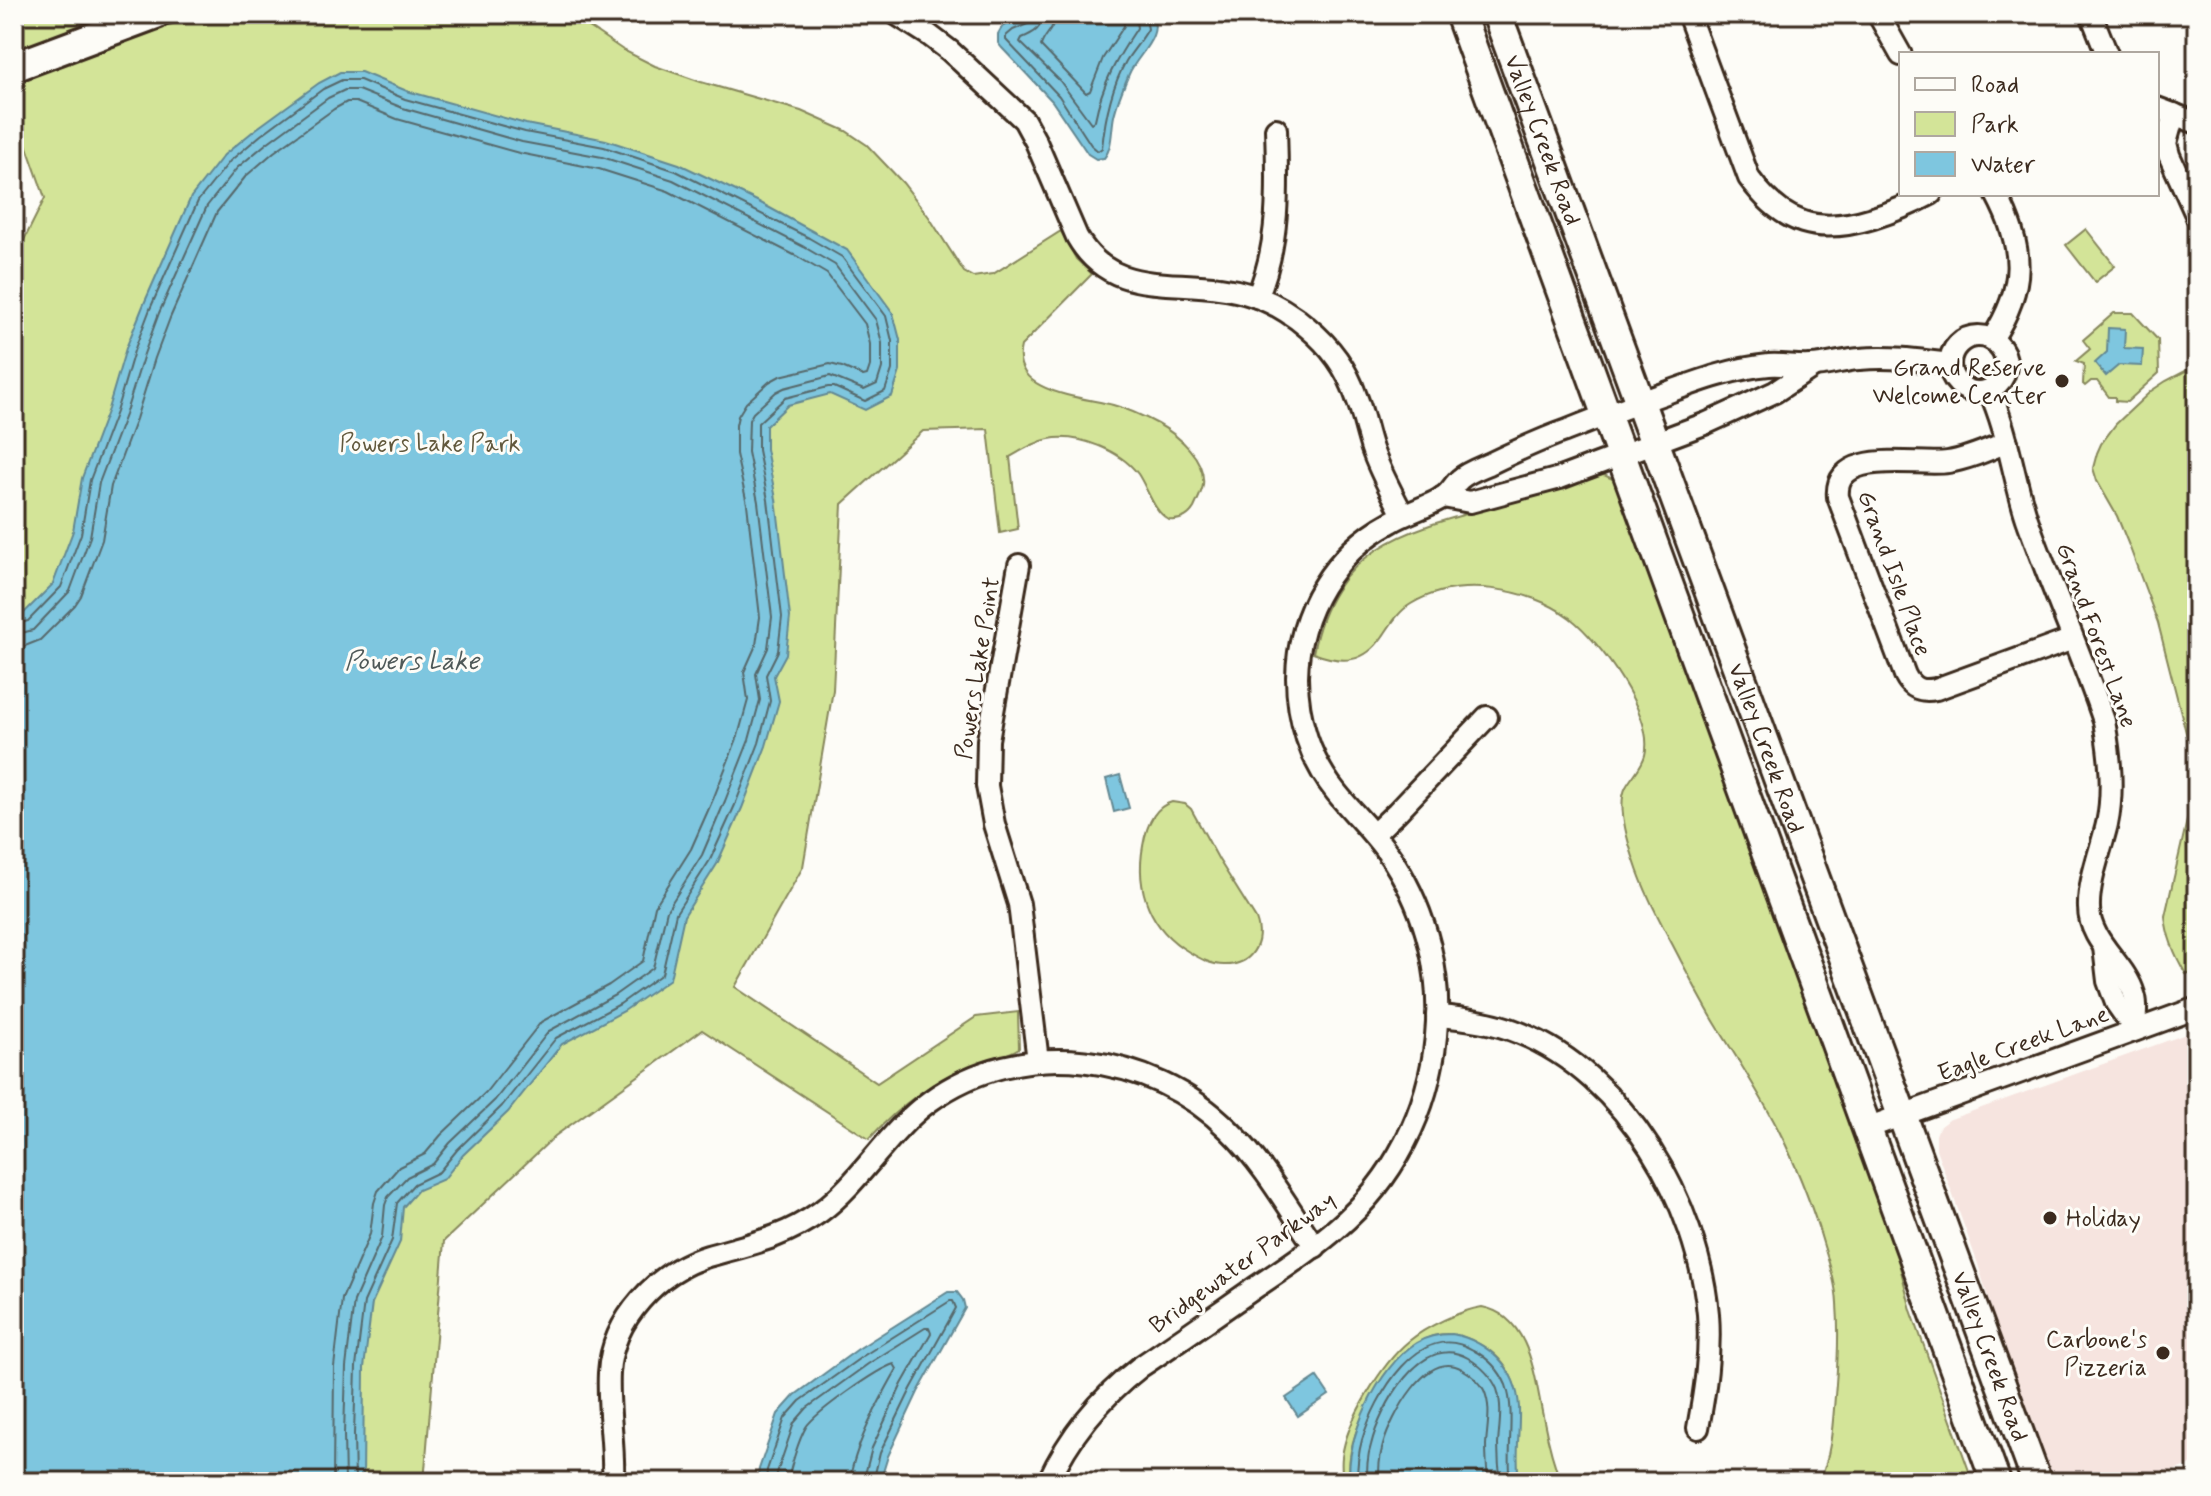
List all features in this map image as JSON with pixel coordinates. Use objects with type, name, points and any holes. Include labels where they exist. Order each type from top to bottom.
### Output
[{"type":"main road","points":[[14,67],[156,14]]},
{"type":"main road","name":"Valley Creek Road","points":[[1460,14],[1996,1482]]},
{"type":"main road","name":"Valley Creek Road","points":[[1497,14],[2037,1482]]},
{"type":"street","points":[[896,14],[950,51],[1024,120],[1077,237],[1100,264],[1131,280],[1218,288],[1257,297],[1283,309],[1305,325],[1337,359],[1353,388],[1375,458],[1403,515]]},
{"type":"street","points":[[1688,14],[1749,178],[1762,195],[1780,209],[1796,220],[1813,225],[1840,226],[1899,210],[1927,196]]},
{"type":"street","points":[[1878,14],[1899,52]]},
{"type":"street","points":[[2091,14],[2106,52]]},
{"type":"street","points":[[2197,123],[2165,111],[2169,155],[2197,217]]},
{"type":"street","points":[[1257,297],[1268,261],[1276,215],[1276,129]]},
{"type":"street","points":[[1992,339],[2013,300],[2018,262],[2014,236],[1997,196]]},
{"type":"street","points":[[1973,336],[1992,339],[2005,353],[2007,363],[2001,381],[1989,390],[1977,392],[1961,386],[1955,380],[1950,364],[1956,346],[1973,336]]},
{"type":"street","points":[[1813,367],[1884,357],[1950,364]]},
{"type":"street","name":"Bridgewater Parkway","points":[[1048,1482],[1078,1430],[1120,1384],[1140,1367],[1315,1247],[1363,1204],[1390,1170],[1407,1141],[1428,1086],[1437,1016],[1433,963],[1423,922],[1402,875],[1374,834],[1328,782],[1314,757],[1300,714],[1298,666],[1309,615],[1330,574],[1359,543],[1403,515],[1443,497],[1461,477],[1543,439],[1705,378],[1768,365],[1813,367]]},
{"type":"street","name":"Bridgewater Parkway","points":[[1443,497],[1470,502],[1560,478],[1707,423],[1775,392],[1813,367]]},
{"type":"street","name":"Grand Forest Lane","points":[[1989,390],[2007,442],[2028,521],[2104,721],[2111,773],[2108,820],[2089,906],[2092,923],[2104,947],[2127,975],[2135,996],[2135,1030]]},
{"type":"street","name":"Grand Isle Place","points":[[2007,442],[1951,462],[1891,461],[1862,466],[1841,478],[1837,487],[1838,497],[1905,675],[1909,684],[1917,689],[1936,689],[2073,639]]},
{"type":"street","name":"Powers Lake Point","points":[[1019,565],[988,740],[987,786],[994,824],[1019,904],[1038,1061]]},
{"type":"street","points":[[1374,834],[1487,717]]},
{"type":"street","name":"Eagle Creek Lane","points":[[1867,1128],[2197,1008]]},
{"type":"street","points":[[1437,1016],[1499,1026],[1555,1052],[1611,1099],[1652,1150],[1684,1213],[1703,1280],[1709,1351],[1698,1428]]},
{"type":"street","points":[[613,1482],[609,1371],[613,1348],[626,1320],[643,1297],[665,1277],[686,1264],[786,1232],[819,1212],[843,1192],[903,1123],[952,1086],[986,1072],[1038,1061],[1092,1062],[1125,1069],[1169,1086],[1196,1102],[1241,1143],[1315,1247]]},
{"type":"shaded area","points":[[2197,1030],[2197,1462],[2144,1482],[2055,1482],[1998,1332],[1978,1264],[1936,1149],[1936,1135],[1939,1127],[1948,1120]]},
{"type":"green space","points":[[14,14],[125,14],[14,65]]},
{"type":"green space","name":"Powers Lake","points":[[200,14],[570,14],[623,50],[655,66],[801,111],[846,131],[867,145],[903,183],[964,272],[973,277],[993,274],[1061,231],[1076,259],[1092,274],[1021,346],[1020,362],[1026,374],[1037,384],[1052,390],[1119,407],[1158,424],[1189,449],[1203,475],[1202,491],[1192,511],[1183,518],[1169,520],[1155,505],[1138,474],[1121,458],[1085,441],[1044,440],[1010,457],[1018,529],[1000,533],[988,429],[923,431],[842,504],[833,690],[803,867],[735,987],[877,1083],[976,1017],[1018,1012],[1019,1048],[957,1071],[929,1087],[869,1139],[702,1030],[555,1136],[444,1241],[424,1482],[14,1482],[14,260],[45,198],[14,110],[14,81]]},
{"type":"green space","points":[[2086,229],[2115,266],[2095,282],[2066,245]]},
{"type":"green space","points":[[2114,313],[2133,313],[2158,340],[2159,373],[2127,402],[2109,397],[2097,381],[2085,386],[2084,364],[2076,361],[2090,349],[2083,340]]},
{"type":"green space","points":[[2197,365],[2197,970],[2186,974],[2172,946],[2165,916],[2194,790],[2193,760],[2158,623],[2117,516],[2093,468],[2101,444],[2116,424],[2151,391]]},
{"type":"green space","points":[[1604,475],[1617,481],[1882,1196],[1911,1310],[1973,1482],[1819,1482],[1830,1446],[1837,1374],[1838,1314],[1832,1273],[1810,1204],[1783,1139],[1712,1018],[1638,873],[1626,833],[1623,803],[1626,787],[1644,759],[1646,739],[1634,701],[1610,661],[1582,629],[1553,607],[1514,593],[1471,588],[1429,595],[1411,604],[1399,614],[1376,645],[1360,657],[1343,660],[1313,653],[1324,615],[1340,585],[1361,562],[1386,544],[1446,520]]},
{"type":"green space","points":[[1172,802],[1185,804],[1191,809],[1256,919],[1257,944],[1242,962],[1219,965],[1193,954],[1164,932],[1148,907],[1141,878],[1144,839],[1155,813]]},
{"type":"green space","points":[[1482,1307],[1499,1313],[1512,1323],[1521,1337],[1534,1370],[1549,1444],[1561,1482],[1519,1482],[1518,1403],[1509,1373],[1498,1358],[1484,1347],[1462,1336],[1447,1334],[1419,1342],[1386,1376],[1360,1422],[1350,1458],[1350,1482],[1343,1482],[1342,1457],[1350,1427],[1388,1363],[1409,1341],[1425,1330],[1454,1315]]},
{"type":"water","points":[[1044,14],[1151,14],[1155,30],[1120,95],[1104,158],[1096,159],[1088,154],[1052,101],[998,43],[1002,27],[1012,21]]},
{"type":"water","name":"Powers Lake","points":[[340,72],[361,72],[407,91],[526,124],[606,140],[679,164],[757,201],[847,250],[893,313],[900,340],[900,371],[892,396],[865,410],[830,394],[788,405],[766,426],[766,449],[776,499],[790,617],[786,654],[774,676],[779,701],[766,746],[717,864],[684,916],[670,979],[624,1011],[562,1044],[508,1112],[463,1155],[444,1179],[418,1190],[403,1207],[400,1242],[372,1303],[364,1368],[363,1482],[14,1482],[14,618],[22,615],[53,584],[73,531],[82,478],[108,409],[126,348],[191,197],[224,155],[319,83]]},
{"type":"water","points":[[2108,328],[2125,329],[2124,348],[2143,349],[2142,366],[2119,365],[2106,376],[2095,363],[2107,352]]},
{"type":"water","points":[[1120,775],[1129,808],[1114,812],[1106,779]]},
{"type":"water","points":[[948,1292],[957,1292],[965,1308],[918,1392],[888,1456],[880,1482],[757,1482],[778,1414],[795,1395],[858,1349]]},
{"type":"water","points":[[1452,1334],[1488,1350],[1513,1381],[1519,1407],[1519,1482],[1350,1482],[1358,1425],[1389,1368],[1420,1341]]},
{"type":"water","points":[[1317,1377],[1329,1395],[1298,1416],[1286,1398]]},
{"type":"place","name":"Grand Reserve Welcome Center","points":[[2062,381]]},
{"type":"place","name":"Holiday","points":[[2050,1218]]},
{"type":"place","name":"Carbone's Pizzeria","points":[[2163,1353]]},
{"type":"park label","name":"Powers Lake Park","points":[[430,443]]}]
